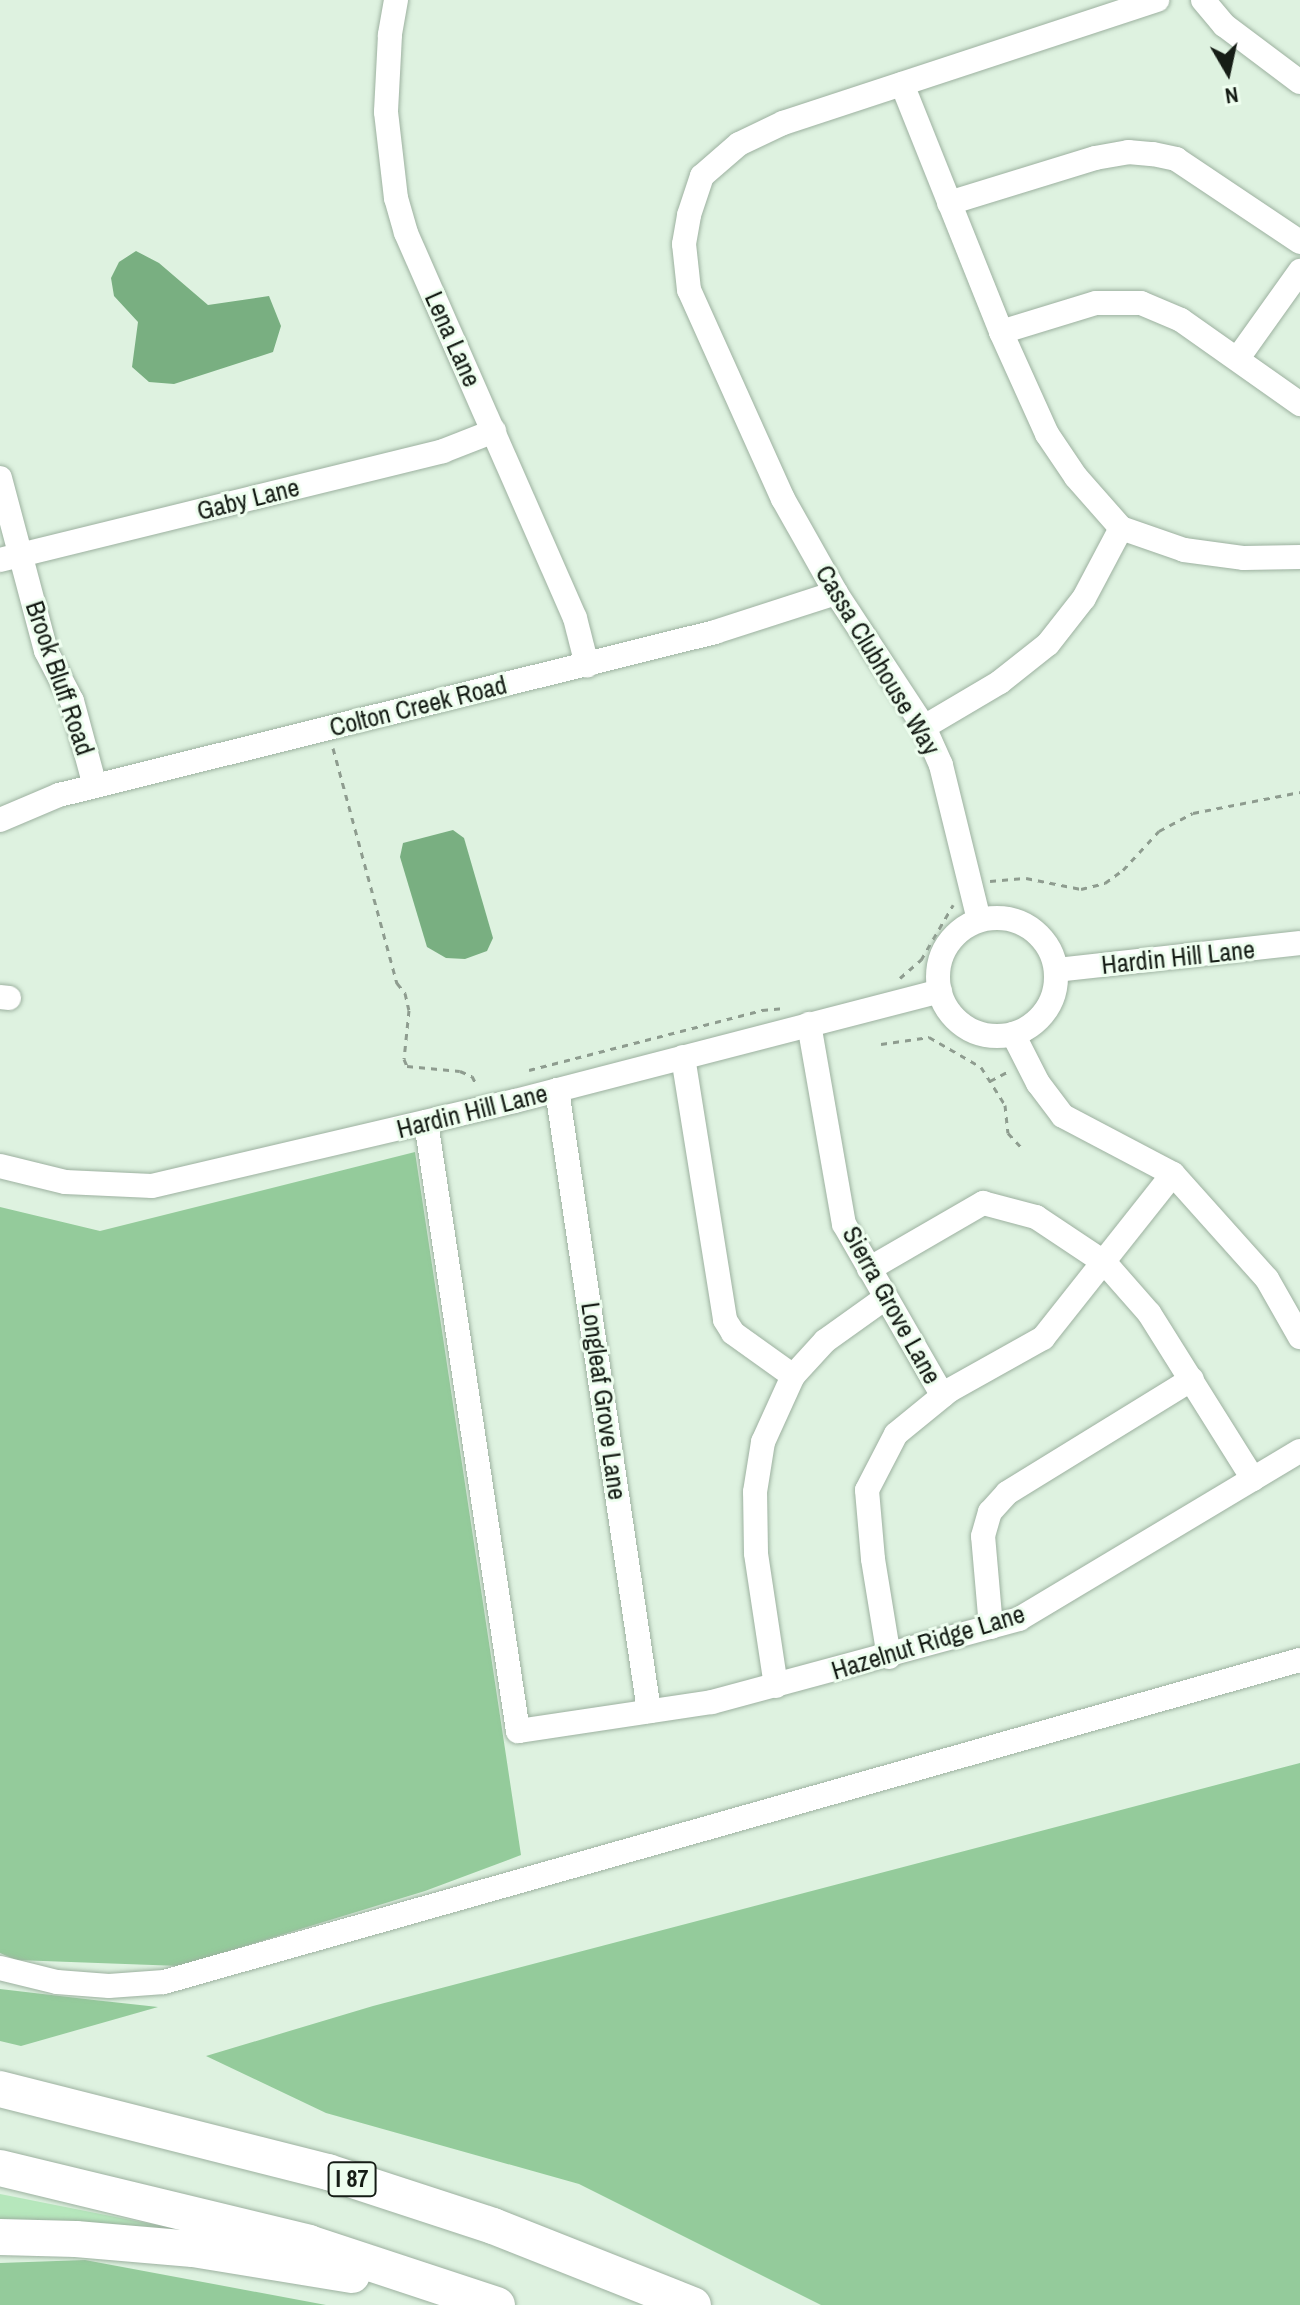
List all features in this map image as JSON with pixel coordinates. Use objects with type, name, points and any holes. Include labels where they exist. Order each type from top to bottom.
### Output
[{"type":"highway","name":"I 87","points":[[3,2088],[328,2172],[493,2226],[693,2305]]},
{"type":"highway","points":[[0,2168],[309,2243],[483,2300]]},
{"type":"highway","points":[[0,2237],[76,2239],[193,2249],[483,2300]]},
{"type":"street","name":"Lena Lane","points":[[396,0],[390,35],[386,112],[396,198],[406,233],[575,618],[587,665]]},
{"type":"street","name":"Cassa Clubhouse Way","points":[[979,920],[941,765],[924,727],[836,593],[783,499],[689,290],[684,244],[689,215],[702,176],[739,144],[783,123],[1157,0]]},
{"type":"street","points":[[1203,0],[1224,25],[1297,74]]},
{"type":"street","points":[[902,84],[1001,332],[1047,434],[1076,477],[1121,528],[1184,550],[1244,558],[1300,557]]},
{"type":"street","points":[[949,203],[1095,158],[1128,152],[1153,154],[1176,159],[1300,242]]},
{"type":"street","points":[[1238,358],[1300,271]]},
{"type":"street","points":[[1001,332],[1096,303],[1141,303],[1181,320],[1300,404]]},
{"type":"street","name":"Gaby Lane","points":[[10,558],[443,451],[494,431]]},
{"type":"street","name":"Brook Bluff Road","points":[[0,478],[10,558],[46,651],[72,701],[95,786]]},
{"type":"street","points":[[924,727],[1000,682],[1048,644],[1084,598],[1121,528]]},
{"type":"street","name":"Colton Creek Road","points":[[0,820],[59,795],[587,665],[785,612],[836,593]]},
{"type":"street","points":[[996,918],[1029,927],[1043,938],[1056,970],[1051,1003],[1028,1027],[1013,1034],[994,1036],[959,1023],[947,1008],[940,991],[938,973],[946,948],[963,928],[979,920],[996,918]]},
{"type":"street","name":"Hardin Hill Lane","points":[[1056,970],[1300,943]]},
{"type":"street","name":"Hardin Hill Lane","points":[[0,1166],[65,1182],[152,1186],[426,1122],[683,1057],[801,1016],[940,991]]},
{"type":"street","name":"Sierra Grove Lane","points":[[801,1016],[844,1224],[943,1396]]},
{"type":"street","points":[[1013,1034],[1038,1083],[1063,1116],[1173,1174],[1267,1279],[1300,1337]]},
{"type":"street","points":[[683,1057],[725,1320],[733,1333],[793,1376]]},
{"type":"street","name":"Longleaf Grove Lane","points":[[557,1090],[649,1711]]},
{"type":"street","name":"Hazelnut Ridge Lane","points":[[426,1122],[518,1731],[712,1702],[889,1657],[1019,1619],[1300,1451]]},
{"type":"street","points":[[889,1657],[873,1559],[867,1490],[896,1434],[943,1396],[1043,1338],[1173,1174]]},
{"type":"street","points":[[869,1269],[983,1203],[1036,1217],[1105,1263],[1149,1313],[1253,1479]]},
{"type":"street","points":[[776,1686],[756,1553],[755,1492],[763,1442],[793,1376],[825,1341],[885,1298]]},
{"type":"street","points":[[991,1627],[983,1536],[990,1512],[1007,1493],[1192,1379]]},
{"type":"street","points":[[0,1968],[57,1982],[109,1986],[164,1982],[1300,1660]]},
{"type":"path","points":[[332,744],[397,983],[405,993],[409,1010],[404,1059],[407,1066],[460,1071],[472,1076],[477,1086]]},
{"type":"path","points":[[986,882],[1017,878],[1081,889],[1105,883],[1123,870],[1159,831],[1193,813],[1300,792]]},
{"type":"path","points":[[891,980],[903,977],[921,960],[948,918],[954,900]]},
{"type":"path","points":[[529,1070],[762,1010],[801,1016]]},
{"type":"path","points":[[881,1044],[929,1037],[981,1067],[1005,1105],[1008,1133],[1020,1146]]},
{"type":"path","points":[[990,1081],[1007,1072]]},
{"type":"shaded area","points":[[136,251],[159,263],[208,305],[269,296],[281,326],[273,352],[174,384],[149,382],[132,367],[138,322],[114,296],[111,278],[119,262]]},
{"type":"shaded area","points":[[453,830],[464,838],[493,938],[487,951],[465,959],[446,958],[427,947],[400,857],[403,843]]},
{"type":"shaded area","points":[[415,1152],[521,1855],[425,1891],[180,1966],[16,1960],[0,1953],[0,1207],[100,1231]]},
{"type":"shaded area","points":[[1300,1763],[1300,2305],[821,2305],[579,2184],[326,2113],[206,2056],[373,2006]]},
{"type":"shaded area","points":[[0,1989],[158,2007],[21,2046],[0,2041]]},
{"type":"shaded area","points":[[0,2194],[161,2226],[160,2238],[0,2226]]},
{"type":"shaded area","points":[[85,2260],[326,2305],[0,2305],[0,2263]]}]
